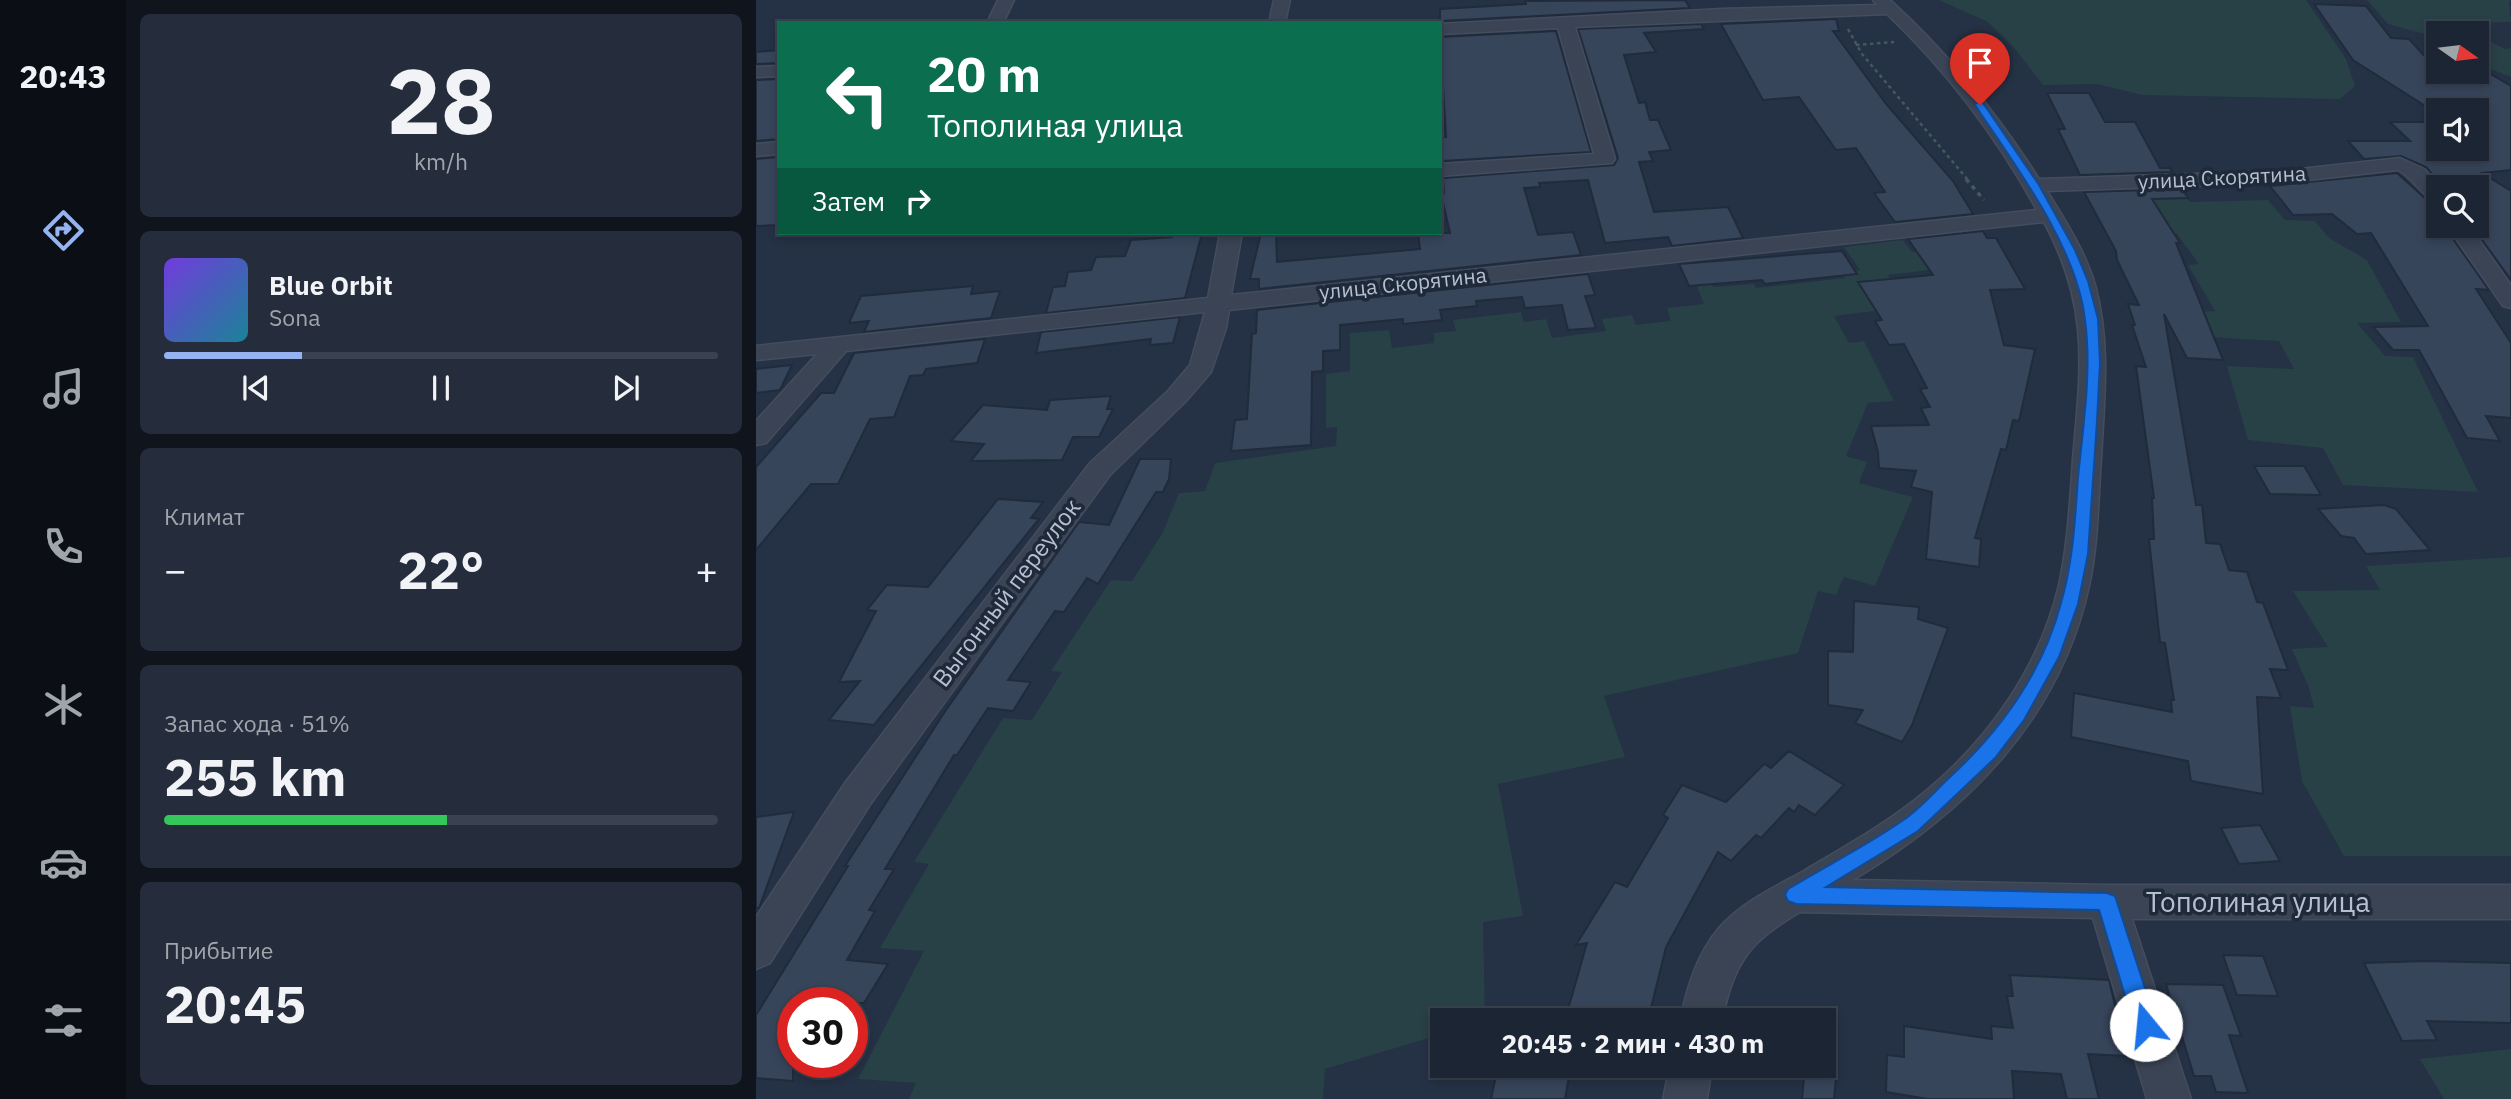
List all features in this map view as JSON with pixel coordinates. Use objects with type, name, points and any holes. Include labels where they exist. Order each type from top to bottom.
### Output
[{"type":"street","points":[[996,21],[1006,0]]},
{"type":"street","points":[[1277,21],[1282,0]]},
{"type":"street","points":[[1442,29],[1840,11],[1886,5],[1923,39],[1989,117],[2051,215],[2082,281],[2092,319],[2094,363],[2080,554],[2070,604],[2050,657],[2017,715],[1988,753],[1953,789],[1911,826],[1750,923],[1725,950],[1708,987],[1704,1008]]},
{"type":"street","points":[[1442,170],[1605,159],[1565,22]]},
{"type":"street","points":[[756,72],[777,71]]},
{"type":"street","points":[[756,150],[777,148]]},
{"type":"street","name":"улица Скорятина","points":[[2033,185],[2282,177],[2389,164],[2409,167],[2426,181]]},
{"type":"street","name":"улица Скорятина","points":[[756,353],[2051,215]]},
{"type":"street","name":"Выгонный переулок","points":[[756,951],[771,907],[1100,469],[1177,396],[1202,367],[1208,353],[1231,235]]},
{"type":"street","points":[[2466,238],[2511,301]]},
{"type":"street","points":[[756,437],[841,344]]},
{"type":"street","name":"Тополиная улица","points":[[1796,895],[2107,902],[2511,902]]},
{"type":"street","points":[[2107,902],[2169,1099]]},
{"type":"street","points":[[1685,1099],[1689,1078]]},
{"type":"path","points":[[1840,11],[1856,45],[1908,112],[2001,220]]},
{"type":"path","points":[[1856,45],[1923,39]]},
{"type":"green space","points":[[1939,0],[2306,0],[2346,59],[2355,86],[2340,99],[2142,95],[2097,84],[2043,85],[2015,49],[1988,22]]},
{"type":"green space","points":[[2367,0],[2511,0],[2511,22],[2426,21],[2426,34],[2388,24]]},
{"type":"green space","points":[[2489,41],[2505,49],[2511,48],[2511,77],[2489,68]]},
{"type":"green space","points":[[2182,193],[2190,202],[2268,200],[2285,220],[2315,221],[2329,238],[2367,260],[2401,322],[2357,323],[2385,356],[2413,357],[2478,492],[2343,485],[2323,448],[2248,440],[2227,366],[2294,369],[2279,341],[2209,337],[2198,312],[2215,311],[2188,265],[2199,264],[2177,234],[2171,234],[2140,210],[2160,210],[2149,194]]},
{"type":"green space","points":[[1903,240],[1912,252],[1957,248],[1963,266],[1888,275],[1906,307],[1834,316],[1849,343],[1864,341],[1894,401],[1868,403],[1846,456],[1867,462],[1859,483],[1913,497],[1875,586],[1844,577],[1836,595],[1818,591],[1798,653],[1604,696],[1625,757],[1498,784],[1523,916],[1483,922],[1485,1008],[1430,1008],[1430,1038],[1325,1069],[1323,1099],[909,1099],[916,1083],[858,1079],[868,1078],[868,1060],[924,951],[880,948],[929,864],[914,862],[1003,718],[1032,720],[1062,672],[1051,671],[1111,580],[1132,581],[1163,532],[1179,493],[1205,491],[1215,463],[1336,446],[1337,427],[1326,428],[1326,374],[1350,371],[1350,333],[1389,330],[1392,348],[1434,343],[1434,333],[1456,331],[1453,320],[1521,312],[1524,322],[1546,319],[1552,338],[1606,331],[1602,319],[1632,315],[1636,325],[1671,321],[1667,308],[1704,304],[1696,284],[1711,282],[1713,287],[1754,284],[1756,288],[1845,278],[1842,273],[1860,270],[1844,247]]},
{"type":"green space","points":[[2511,557],[2511,856],[2344,856],[2302,781],[2290,706],[2314,708],[2309,688],[2292,649],[2328,647],[2293,591],[2380,590],[2366,566]]},
{"type":"green space","points":[[2511,1049],[2511,1099],[2444,1099],[2420,1059]]},
{"type":"building","points":[[1685,0],[1690,8],[1440,21],[1440,9],[1526,4],[1525,1]]},
{"type":"building","points":[[2314,4],[2366,6],[2391,38],[2409,39],[2426,58],[2426,84],[2489,84],[2489,73],[2511,86],[2511,170],[2482,173],[2485,175],[2433,175],[2426,167],[2401,156],[2364,159],[2348,141],[2410,141],[2390,122],[2426,122],[2426,161],[2489,161],[2489,98],[2426,98],[2426,106],[2353,60]]},
{"type":"building","points":[[1836,19],[1839,31],[1833,31],[1886,104],[1953,181],[1973,214],[1895,222],[1874,193],[1885,192],[1856,148],[1836,150],[1799,97],[1763,100],[1721,24]]},
{"type":"building","points":[[1701,24],[1704,29],[1644,33],[1656,52],[1624,55],[1639,103],[1645,102],[1650,120],[1658,120],[1671,150],[1649,152],[1653,161],[1639,162],[1654,212],[1728,207],[1743,238],[1672,246],[1668,237],[1605,243],[1588,180],[1539,183],[1540,187],[1524,188],[1538,235],[1573,232],[1581,255],[1259,289],[1259,279],[1250,279],[1261,235],[1276,235],[1277,262],[1420,249],[1418,235],[1450,233],[1442,198],[1443,178],[1614,165],[1618,158],[1578,29]]},
{"type":"building","points":[[1556,31],[1591,152],[1442,161],[1442,137],[1446,137],[1442,37]]},
{"type":"building","points":[[777,50],[777,63],[756,64],[756,52]]},
{"type":"building","points":[[777,79],[777,139],[756,141],[756,80]]},
{"type":"building","points":[[2047,93],[2089,93],[2105,122],[2135,122],[2160,168],[2170,168],[2172,172],[2080,175],[2058,129],[2065,129]]},
{"type":"building","points":[[777,157],[777,225],[756,226],[756,159]]},
{"type":"building","points":[[2397,173],[2426,199],[2426,238],[2452,238],[2489,290],[2476,289],[2511,343],[2511,418],[2486,416],[2500,441],[2467,438],[2419,350],[2393,350],[2373,327],[2428,326],[2371,233],[2357,234],[2332,214],[2293,215],[2270,186]]},
{"type":"building","points":[[2489,177],[2511,191],[2511,280],[2481,238],[2489,238]]},
{"type":"building","points":[[2182,189],[2188,198],[2152,199],[2180,243],[2176,243],[2223,360],[2187,358],[2164,314],[2196,505],[2202,505],[2206,543],[2220,544],[2229,570],[2247,572],[2257,602],[2263,603],[2288,670],[2270,669],[2281,698],[2257,697],[2263,794],[2191,781],[2188,761],[2071,737],[2074,693],[2172,712],[2171,700],[2174,700],[2165,643],[2160,642],[2149,539],[2154,539],[2154,498],[2136,366],[2146,367],[2128,304],[2139,305],[2117,260],[2116,251],[2084,192]]},
{"type":"building","points":[[1983,231],[1987,238],[1996,238],[2025,289],[1990,290],[2004,345],[2035,349],[2019,421],[2013,420],[2006,450],[2001,449],[1975,538],[1981,539],[1979,567],[1926,559],[1932,492],[1911,487],[1916,471],[1879,468],[1871,426],[1929,425],[1921,408],[1930,407],[1920,389],[1927,388],[1904,344],[1889,345],[1875,321],[1882,320],[1858,282],[1933,275],[1908,239]]},
{"type":"building","points":[[1201,235],[1185,298],[1046,313],[1053,287],[1065,286],[1068,272],[1091,270],[1096,257],[1125,256],[1131,240]]},
{"type":"building","points":[[1842,251],[1857,274],[1765,284],[1762,280],[1689,286],[1679,264]]},
{"type":"building","points":[[1588,274],[1595,295],[1585,296],[1596,328],[1568,330],[1562,305],[1525,308],[1522,297],[1476,301],[1477,306],[1440,310],[1442,320],[1403,324],[1403,319],[1340,325],[1340,350],[1323,351],[1323,371],[1312,372],[1311,445],[1231,451],[1235,420],[1247,419],[1252,334],[1256,333],[1257,310]]},
{"type":"building","points":[[973,286],[971,294],[1000,291],[991,318],[864,332],[869,321],[849,323],[861,296]]},
{"type":"building","points":[[1180,317],[1173,343],[1150,345],[1151,339],[1036,353],[1041,332]]},
{"type":"building","points":[[985,339],[977,363],[926,369],[923,375],[910,376],[894,417],[870,419],[838,484],[811,484],[756,550],[756,467],[821,393],[834,393],[854,353]]},
{"type":"building","points":[[792,365],[780,390],[756,393],[756,369]]},
{"type":"building","points":[[1111,396],[1107,409],[1113,409],[1099,437],[1073,437],[1062,460],[971,461],[984,444],[951,441],[983,405],[1047,410],[1050,400]]},
{"type":"building","points":[[1140,459],[1171,459],[1169,479],[1163,492],[1156,492],[1098,584],[1087,578],[1064,612],[1055,611],[1008,680],[1031,682],[1013,711],[988,708],[957,755],[954,755],[885,869],[894,869],[869,910],[875,911],[847,960],[888,964],[868,996],[868,987],[777,987],[777,1078],[793,1078],[793,1081],[756,1078],[756,1015],[848,866],[845,866],[946,710],[1079,522],[1109,525]]},
{"type":"building","points":[[2254,466],[2304,466],[2321,495],[2270,494]]},
{"type":"building","points":[[998,499],[1043,502],[1031,518],[1039,519],[874,725],[829,720],[860,681],[839,682],[876,611],[867,610],[887,585],[928,587]]},
{"type":"building","points":[[2384,505],[2396,509],[2430,550],[2366,554],[2354,538],[2341,536],[2318,509]]},
{"type":"building","points":[[1854,601],[1919,607],[1918,619],[1948,628],[1912,725],[1902,742],[1855,723],[1863,710],[1828,705],[1828,651],[1853,652]]},
{"type":"building","points":[[1789,751],[1844,785],[1815,815],[1799,805],[1794,812],[1789,808],[1761,838],[1756,835],[1731,861],[1718,852],[1666,947],[1651,1008],[1568,1008],[1587,943],[1576,945],[1615,882],[1627,887],[1668,818],[1663,815],[1682,785],[1726,802],[1764,764],[1771,768]]},
{"type":"building","points":[[794,812],[759,908],[756,908],[756,817]]},
{"type":"building","points":[[2260,825],[2280,861],[2239,864],[2221,828]]},
{"type":"building","points":[[2223,955],[2263,956],[2278,996],[2237,995]]},
{"type":"building","points":[[2364,963],[2511,963],[2511,1023],[2427,1021],[2437,1040],[2402,1041]]},
{"type":"building","points":[[2010,975],[2109,980],[2127,1056],[2088,1054],[2099,1099],[2067,1099],[2061,1074],[2012,1071],[2014,1099],[1928,1099],[1886,1092],[1887,1055],[1904,1057],[1904,1026],[1992,1039],[1991,1026],[2013,1028],[2007,996],[2013,996]]},
{"type":"building","points":[[2166,984],[2223,985],[2241,1036],[2229,1035],[2248,1093],[2216,1092],[2211,1076],[2194,1076]]},
{"type":"building","points":[[1495,1078],[1569,1078],[1565,1099],[1491,1099]]},
{"type":"building","points":[[1804,1078],[1836,1078],[1834,1099],[1802,1099]]},
{"type":"route","points":[[1980,105],[2051,215],[2082,281],[2092,319],[2094,363],[2080,554],[2070,604],[2050,657],[2017,715],[1988,753],[1911,826],[1796,895],[2107,902],[2146,1025]]}]
